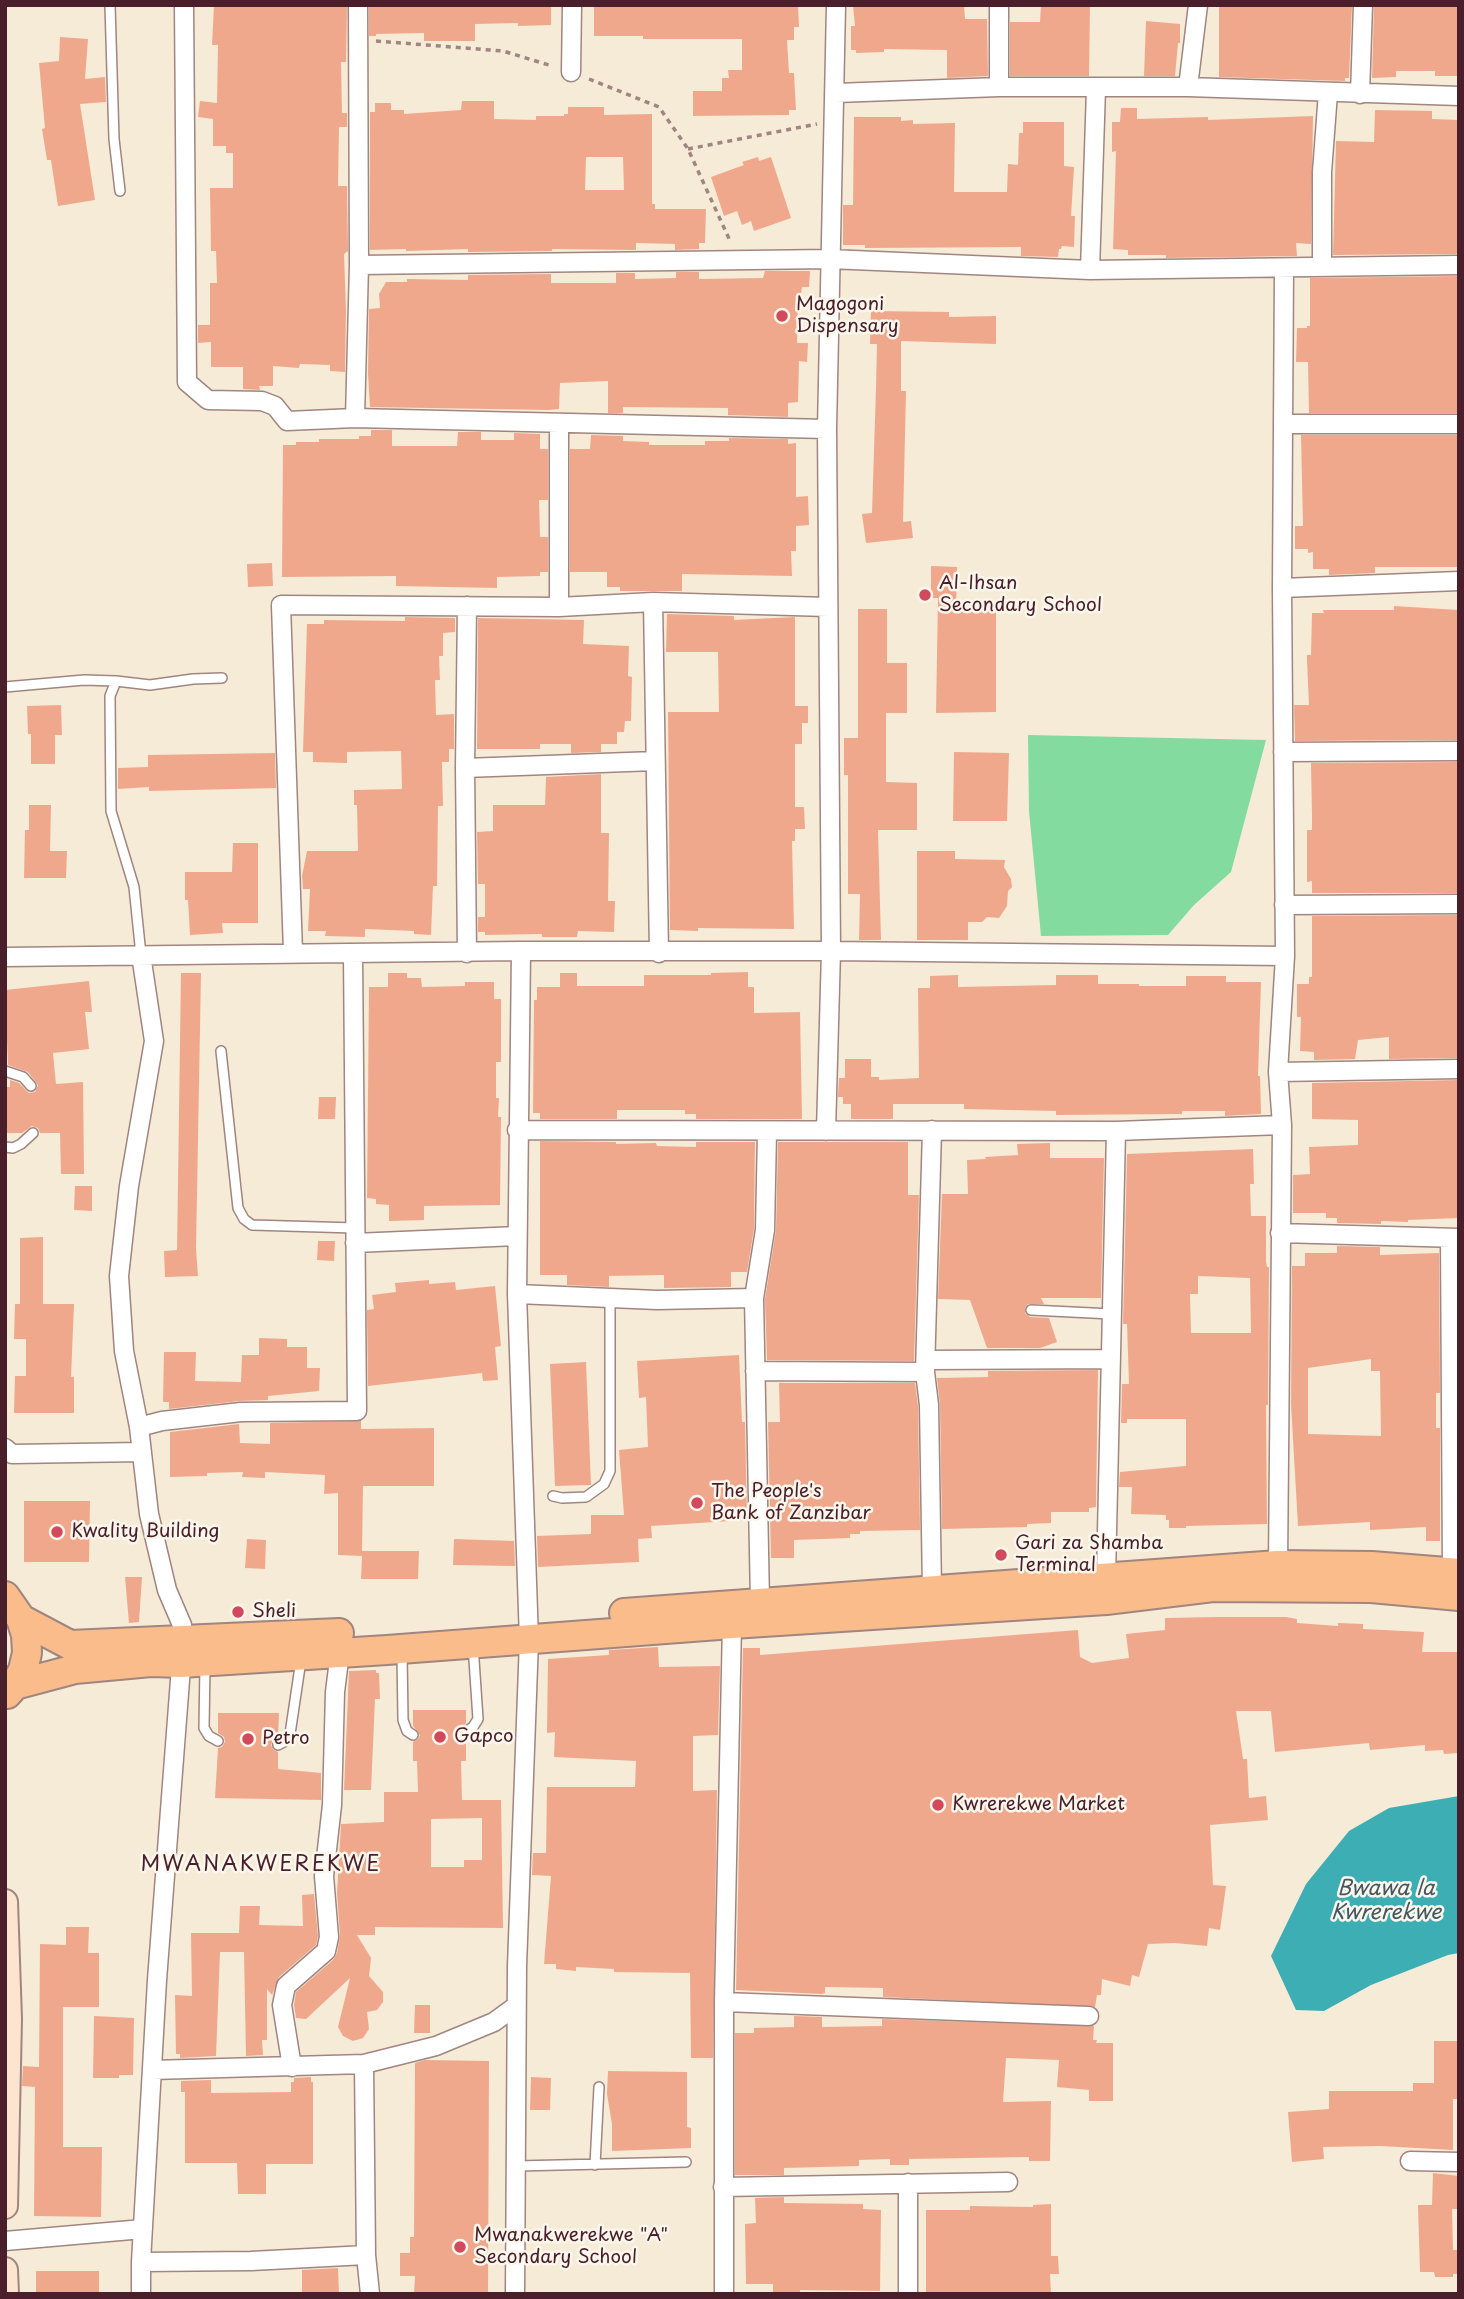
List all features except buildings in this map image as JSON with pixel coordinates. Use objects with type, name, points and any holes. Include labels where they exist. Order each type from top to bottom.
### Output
[{"type":"main road","points":[[9,1601],[70,1646],[189,1655],[302,1655],[341,1643],[401,1649],[473,1644],[528,1631],[760,1602],[1278,1565],[1372,1566],[1456,1580]]},
{"type":"main road","points":[[10,1690],[75,1669],[151,1662],[189,1655],[341,1643],[528,1631],[732,1624],[1106,1600],[1213,1587],[1371,1588],[1456,1580]]},
{"type":"main road","points":[[9,1601],[26,1635],[27,1653],[23,1670],[10,1690]]},
{"type":"main road","points":[[5,1902],[9,2019],[5,2206]]},
{"type":"main road","points":[[5,2270],[6,2294]]},
{"type":"street","points":[[184,5],[187,382],[208,400],[262,401],[275,406],[287,421],[355,418],[827,429]]},
{"type":"street","points":[[355,418],[359,265],[358,5]]},
{"type":"street","points":[[571,72],[572,5]]},
{"type":"street","points":[[826,1131],[831,951],[827,429],[836,5]]},
{"type":"street","points":[[999,5],[999,87]]},
{"type":"street","points":[[1188,87],[1198,5]]},
{"type":"street","points":[[1360,94],[1363,5]]},
{"type":"street","points":[[836,93],[999,87],[1188,87],[1459,96]]},
{"type":"street","points":[[1090,270],[1096,89]]},
{"type":"street","points":[[1322,267],[1322,172],[1328,93]]},
{"type":"street","points":[[359,265],[829,259],[1090,270],[1459,265]]},
{"type":"street","points":[[1278,1565],[1282,1125],[1278,1072],[1285,956],[1282,588],[1284,268]]},
{"type":"street","points":[[559,423],[559,607]]},
{"type":"street","points":[[1283,424],[1459,424]]},
{"type":"street","points":[[1282,588],[1459,581]]},
{"type":"street","points":[[293,953],[281,605],[559,607],[653,602],[828,607]]},
{"type":"street","points":[[653,602],[659,953]]},
{"type":"street","points":[[467,606],[467,953]]},
{"type":"street","points":[[1283,752],[1459,751]]},
{"type":"street","points":[[465,768],[655,761]]},
{"type":"street","points":[[1284,905],[1459,904]]},
{"type":"street","points":[[5,957],[521,951],[1285,956]]},
{"type":"street","points":[[516,2294],[516,2006],[528,1631],[517,1294],[521,951]]},
{"type":"street","points":[[139,1427],[162,1421],[240,1412],[357,1411],[353,954]]},
{"type":"street","points":[[141,955],[154,1041],[129,1186],[119,1276],[124,1351],[139,1427],[149,1514],[167,1590],[182,1625],[189,1655],[152,2070],[141,2294]]},
{"type":"street","points":[[1278,1072],[1459,1069]]},
{"type":"street","points":[[517,1130],[1116,1131],[1282,1125]]},
{"type":"street","points":[[932,1130],[926,1366],[932,1590]]},
{"type":"street","points":[[1106,1577],[1116,1131]]},
{"type":"street","points":[[760,1602],[754,1297],[765,1230],[767,1132]]},
{"type":"street","points":[[1280,1233],[1454,1238],[1456,1580]]},
{"type":"street","points":[[355,1236],[517,1236]]},
{"type":"street","points":[[517,1294],[657,1300],[754,1297]]},
{"type":"street","points":[[755,1371],[1111,1359]]},
{"type":"street","points":[[5,1448],[12,1454],[142,1452]]},
{"type":"street","points":[[724,2294],[724,2002],[732,1624]]},
{"type":"street","points":[[292,2067],[282,2005],[286,1986],[326,1951],[329,1937],[324,1876],[332,1805],[335,1692],[341,1643]]},
{"type":"street","points":[[724,2002],[1089,2016]]},
{"type":"street","points":[[152,2070],[364,2064],[436,2046],[494,2022],[516,2006]]},
{"type":"street","points":[[364,2064],[366,2255],[370,2294]]},
{"type":"street","points":[[1410,2161],[1459,2162]]},
{"type":"street","points":[[723,2187],[1008,2182]]},
{"type":"street","points":[[908,2183],[908,2294]]},
{"type":"street","points":[[5,2241],[143,2229]]},
{"type":"street","points":[[141,2262],[251,2261],[366,2255]]},
{"type":"lane","points":[[110,5],[114,139],[120,191]]},
{"type":"lane","points":[[5,687],[84,680],[150,685],[222,678]]},
{"type":"lane","points":[[116,681],[110,696],[111,811],[134,887],[141,955]]},
{"type":"lane","points":[[221,1051],[238,1208],[244,1219],[252,1225],[355,1236]]},
{"type":"lane","points":[[5,1071],[23,1077],[31,1086]]},
{"type":"lane","points":[[5,1147],[13,1148],[21,1144],[33,1133]]},
{"type":"lane","points":[[553,1496],[586,1497],[604,1484],[610,1471],[610,1298]]},
{"type":"lane","points":[[1031,1310],[1112,1314]]},
{"type":"lane","points":[[466,1732],[478,1719],[473,1644]]},
{"type":"lane","points":[[401,1649],[403,1720],[407,1731],[413,1735]]},
{"type":"lane","points":[[189,1655],[204,1728],[209,1736],[218,1741]]},
{"type":"lane","points":[[278,1745],[290,1734],[302,1655]]},
{"type":"lane","points":[[595,2165],[599,2087]]},
{"type":"lane","points":[[517,2166],[686,2162]]},
{"type":"path","points":[[357,40],[503,51],[571,72],[659,107],[688,149],[738,261]]},
{"type":"path","points":[[688,149],[833,121]]},
{"type":"green space","points":[[1028,735],[1266,740],[1231,872],[1194,905],[1168,935],[1041,936],[1029,811]]},
{"type":"water","name":"Bwawa la Kwrerekwe","points":[[1459,1796],[1459,1953],[1371,1985],[1324,2011],[1296,2010],[1271,1956],[1306,1884],[1349,1831],[1389,1808]]},
{"type":"place","name":"Magogoni Dispensary","points":[[782,316]]},
{"type":"place","name":"Al-Ihsan Secondary School","points":[[925,595]]},
{"type":"place","name":"The People's Bank of Zanzibar","points":[[697,1503]]},
{"type":"place","name":"Kwality Building","points":[[57,1532]]},
{"type":"place","name":"Gari za Shamba Terminal","points":[[1001,1555]]},
{"type":"place","name":"Sheli","points":[[238,1612]]},
{"type":"place","name":"Gapco","points":[[440,1737]]},
{"type":"place","name":"Petro","points":[[248,1739]]},
{"type":"place","name":"Kwrerekwe Market","points":[[938,1805]]},
{"type":"place","name":"Mwanakwerekwe \"A\" Secondary School","points":[[460,2247]]},
{"type":"district","name":"MWANAKWEREKWE","points":[[261,1865]]}]
